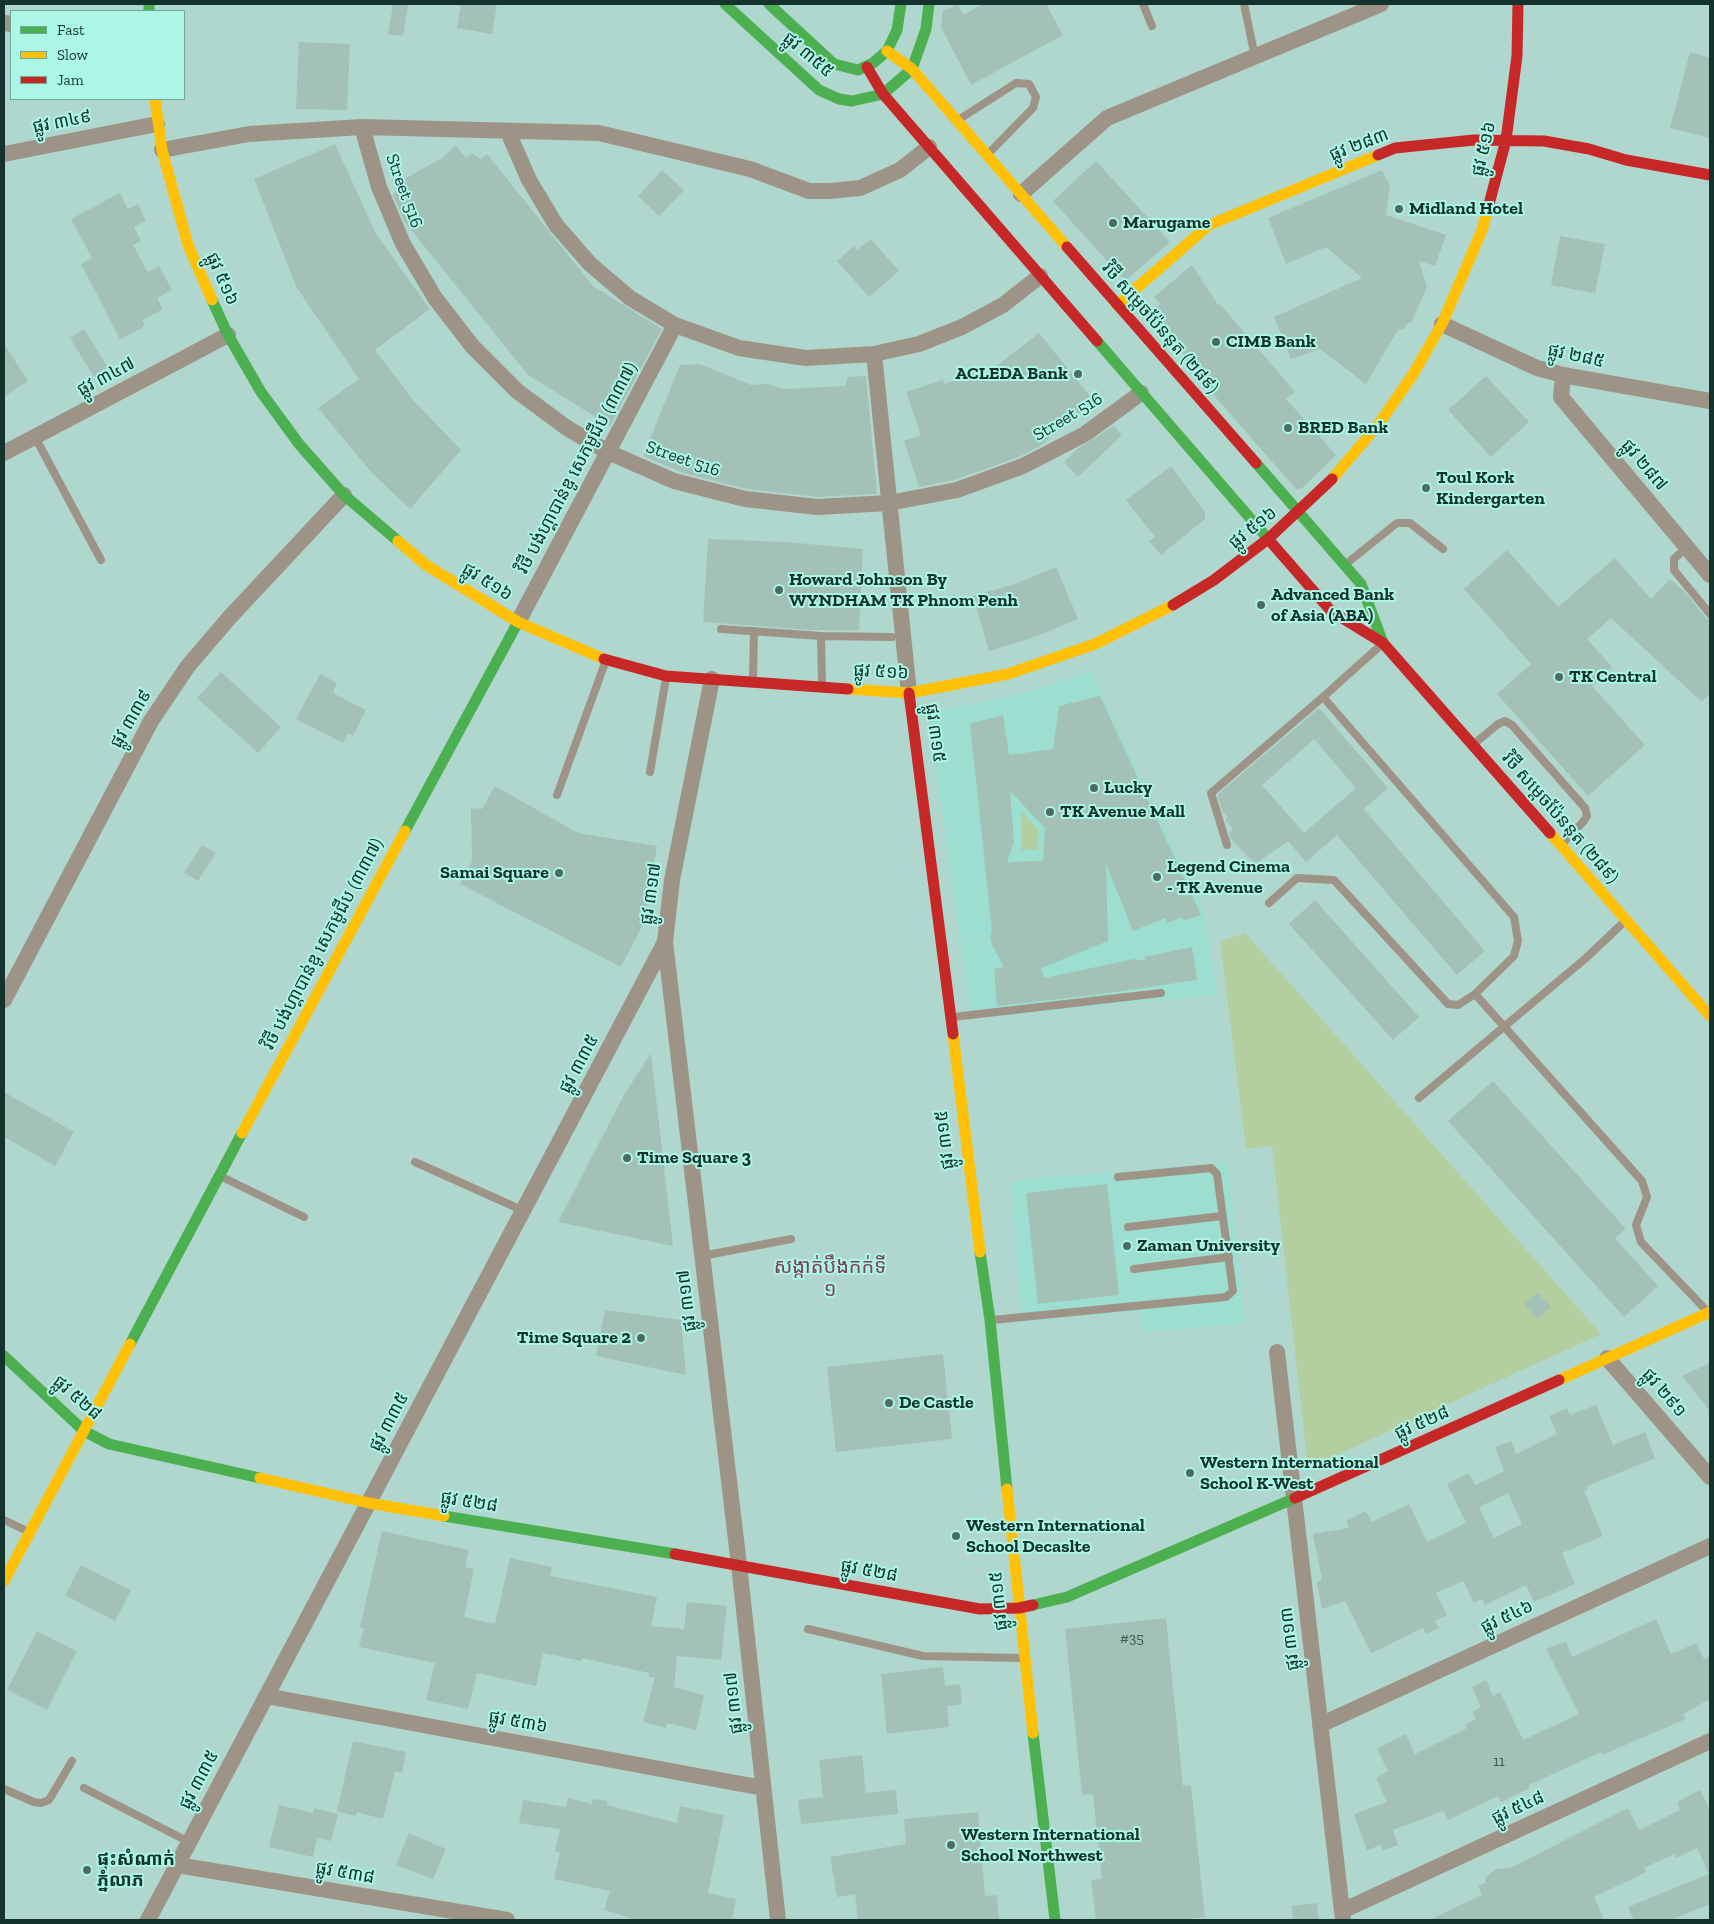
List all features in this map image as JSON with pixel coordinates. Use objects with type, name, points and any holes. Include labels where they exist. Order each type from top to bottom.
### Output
[{"type":"street","name":"ផ្លូវ ៣៥៥","points":[[725,4],[819,90],[839,99],[852,101],[883,94]]},
{"type":"street","name":"ផ្លូវ ៣៥៥","points":[[769,4],[834,64],[850,70],[867,67]]},
{"type":"street","points":[[867,67],[887,51],[897,30],[901,4]]},
{"type":"street","points":[[883,94],[903,79],[912,69],[926,29],[929,4]]},
{"type":"street","points":[[1021,194],[1107,118],[1381,4]]},
{"type":"street","name":"ផ្លូវ ៥១៦","points":[[155,100],[162,150],[188,245],[228,336],[261,392],[294,437],[344,495],[426,565],[518,622],[606,660],[666,676],[909,693],[1008,674],[1095,644],[1164,610],[1214,580],[1268,539],[1298,513],[1340,471],[1378,425],[1412,376],[1442,324],[1482,230],[1506,140],[1517,56],[1518,4]]},
{"type":"street","name":"វិថី សម្តេចប៉ែននុត (២៨៩)","points":[[887,51],[912,69],[1361,584],[1383,643]]},
{"type":"street","name":"វិថី សម្តេចប៉ែននុត (២៨៩)","points":[[867,67],[883,94],[1331,611],[1383,643],[1710,1016]]},
{"type":"street","name":"ផ្លូវ ៣៤៩","points":[[4,154],[157,124]]},
{"type":"street","points":[[162,150],[249,134],[362,127],[599,133],[750,169],[809,191],[860,188],[900,170],[929,147]]},
{"type":"street","name":"Street 516","points":[[362,127],[382,195],[403,244],[435,298],[473,347],[517,391],[567,428],[608,452],[674,481],[744,499],[817,506],[889,503],[958,490],[1023,466],[1085,434],[1141,393]]},
{"type":"street","points":[[508,132],[529,180],[556,225],[584,258],[630,298],[675,325],[739,348],[806,358],[874,354],[919,344],[962,327],[1003,304],[1040,276]]},
{"type":"street","name":"ផ្លូវ ២៨៣","points":[[1117,305],[1209,225],[1395,148],[1474,140],[1544,141],[1589,149],[1626,160],[1710,175]]},
{"type":"street","name":"ផ្លូវ ២៨៥","points":[[1442,324],[1537,368],[1563,375],[1710,401]]},
{"type":"street","name":"វិថី បង់ហ្គាបាន់ឌូ សេកមូជីប (៣៣៧)","points":[[4,1581],[675,325]]},
{"type":"street","name":"ផ្លូវ ៣៤៧","points":[[4,453],[228,336]]},
{"type":"street","name":"ផ្លូវ ៣១៥","points":[[874,354],[909,693],[990,1320],[1019,1608],[1055,1920]]},
{"type":"street","name":"ផ្លូវ ២៨៧","points":[[1563,375],[1562,397],[1710,575]]},
{"type":"street","name":"ផ្លូវ ៣៣៩","points":[[4,1000],[151,722],[188,666],[229,618],[344,495]]},
{"type":"street","name":"ផ្លូវ ៣១៧","points":[[712,680],[672,880],[665,942],[739,1565],[778,1920]]},
{"type":"street","name":"ផ្លូវ ៣៣៥","points":[[148,1920],[665,942]]},
{"type":"street","name":"ផ្លូវ ៥២៨","points":[[4,1356],[84,1431],[109,1444],[369,1503],[739,1565],[980,1609],[1019,1608],[1067,1597],[1710,1313]]},
{"type":"street","name":"ផ្លូវ ៣១៣","points":[[1277,1352],[1342,1916]]},
{"type":"street","name":"ផ្លូវ ២៩១","points":[[1607,1358],[1710,1477]]},
{"type":"street","name":"ផ្លូវ ៥៤៦","points":[[1320,1725],[1710,1546]]},
{"type":"street","name":"ផ្លូវ ៥៣៦","points":[[266,1696],[763,1788]]},
{"type":"street","name":"ផ្លូវ ៥៤៨","points":[[1342,1916],[1710,1741]]},
{"type":"street","name":"ផ្លូវ ៥៣៨","points":[[176,1865],[507,1920]]},
{"type":"lane","points":[[1144,4],[1152,26]]},
{"type":"lane","points":[[1244,4],[1255,57]]},
{"type":"lane","points":[[957,121],[1016,83],[1028,84],[1036,97],[1033,108],[986,155]]},
{"type":"lane","points":[[35,437],[101,560]]},
{"type":"lane","points":[[1344,566],[1397,523],[1410,523],[1443,549]]},
{"type":"lane","points":[[1687,546],[1674,559],[1674,570],[1710,614]]},
{"type":"lane","points":[[721,629],[821,636],[892,637]]},
{"type":"lane","points":[[753,682],[754,631]]},
{"type":"lane","points":[[821,636],[822,686]]},
{"type":"lane","points":[[1227,846],[1211,794],[1383,643]]},
{"type":"lane","points":[[557,795],[606,660]]},
{"type":"lane","points":[[650,772],[666,676]]},
{"type":"lane","points":[[1269,902],[1297,878],[1334,880],[1448,1004],[1458,1005],[1475,994],[1514,956],[1518,929],[1514,917],[1323,697]]},
{"type":"lane","points":[[1473,745],[1498,724],[1505,721],[1512,724],[1585,808],[1587,816],[1583,822],[1560,845]]},
{"type":"lane","points":[[1418,1098],[1586,958],[1626,920]]},
{"type":"lane","points":[[952,1017],[1161,993]]},
{"type":"lane","points":[[1475,994],[1642,1181],[1647,1197],[1636,1225],[1641,1242],[1710,1313]]},
{"type":"lane","points":[[415,1162],[524,1211]]},
{"type":"lane","points":[[990,1320],[1226,1297],[1233,1291],[1217,1174],[1211,1168],[1118,1177]]},
{"type":"lane","points":[[219,1176],[304,1217]]},
{"type":"lane","points":[[1128,1227],[1222,1216]]},
{"type":"lane","points":[[702,1256],[791,1239]]},
{"type":"lane","points":[[1134,1269],[1229,1257]]},
{"type":"lane","points":[[4,1520],[29,1532]]},
{"type":"lane","points":[[808,1629],[923,1656],[1025,1658]]},
{"type":"lane","points":[[4,1788],[34,1802],[41,1803],[49,1800],[72,1761]]},
{"type":"lane","points":[[84,1788],[189,1842]]},
{"type":"shaded area","name":"TK Avenue Mall","points":[[1091,671],[1204,912],[1217,994],[972,1019],[928,712],[1015,696]]},
{"type":"shaded area","points":[[1021,811],[1039,831],[1037,850],[1021,850]]},
{"type":"shaded area","points":[[1245,933],[1601,1334],[1308,1468],[1272,1146],[1246,1149],[1220,942]]},
{"type":"shaded area","name":"Zaman University","points":[[1228,1162],[1245,1324],[1142,1332],[1139,1311],[1022,1322],[1011,1181]]},
{"type":"building","points":[[393,4],[408,4],[403,36],[388,34]]},
{"type":"building","points":[[461,4],[497,4],[492,34],[457,28]]},
{"type":"building","points":[[958,4],[963,15],[983,4],[1046,4],[1063,35],[971,85],[941,27],[943,11]]},
{"type":"building","points":[[299,42],[350,44],[347,110],[296,109]]},
{"type":"building","points":[[1690,52],[1710,58],[1710,138],[1670,128]]},
{"type":"building","points":[[335,144],[376,234],[430,309],[375,350],[413,400],[461,450],[410,509],[372,473],[318,408],[359,379],[297,288],[254,179]]},
{"type":"building","points":[[455,145],[466,158],[472,153],[481,159],[487,154],[593,286],[662,329],[610,426],[528,375],[404,221],[393,195],[404,179],[444,157]]},
{"type":"building","name":"Marugame","points":[[1096,161],[1170,242],[1125,281],[1053,201]]},
{"type":"building","points":[[662,170],[684,190],[659,216],[638,196]]},
{"type":"building","points":[[1382,170],[1390,186],[1386,215],[1446,235],[1435,266],[1419,261],[1427,287],[1411,323],[1408,322],[1404,329],[1398,330],[1366,384],[1320,349],[1291,359],[1274,317],[1362,278],[1326,247],[1286,264],[1268,218]]},
{"type":"building","points":[[120,193],[128,209],[138,204],[146,221],[134,227],[141,241],[133,245],[148,272],[159,266],[172,290],[157,298],[163,309],[142,320],[145,326],[120,339],[81,264],[92,258],[71,219]]},
{"type":"building","points":[[1560,236],[1605,244],[1595,293],[1551,285]]},
{"type":"building","points":[[871,239],[899,271],[869,297],[837,261],[854,246],[857,250]]},
{"type":"building","points":[[1192,265],[1218,305],[1220,304],[1295,392],[1286,399],[1336,455],[1302,488],[1296,489],[1210,391],[1212,390],[1192,361],[1190,362],[1175,345],[1173,349],[1156,329],[1150,314],[1160,303],[1154,297]]},
{"type":"building","points":[[84,329],[108,368],[94,377],[70,338]]},
{"type":"building","points":[[1039,333],[1094,401],[1040,446],[1019,457],[954,480],[919,487],[904,441],[921,435],[906,392],[943,380],[944,384],[982,370],[984,376]]},
{"type":"building","points":[[4,344],[28,381],[4,397]]},
{"type":"building","points":[[700,364],[751,385],[768,384],[782,389],[845,386],[848,377],[866,376],[877,494],[817,497],[747,489],[684,473],[643,456],[680,365]]},
{"type":"building","points":[[1486,376],[1529,422],[1491,457],[1448,410]]},
{"type":"building","points":[[1114,426],[1122,435],[1078,477],[1064,462],[1077,449]]},
{"type":"building","points":[[1171,466],[1205,512],[1205,519],[1161,555],[1149,541],[1155,537],[1126,500]]},
{"type":"building","points":[[708,539],[786,542],[863,549],[859,630],[810,630],[703,622]]},
{"type":"building","name":"TK Central","points":[[1507,550],[1558,607],[1615,558],[1651,599],[1670,579],[1685,592],[1706,618],[1710,620],[1710,693],[1702,702],[1611,618],[1587,639],[1612,667],[1592,686],[1645,745],[1588,796],[1497,694],[1531,664],[1464,589]]},
{"type":"building","points":[[1056,567],[1078,619],[1032,638],[989,651],[973,596],[1015,584]]},
{"type":"building","points":[[221,672],[281,727],[258,753],[197,698]]},
{"type":"building","points":[[320,674],[337,683],[333,693],[366,710],[353,736],[348,733],[343,743],[296,719]]},
{"type":"building","name":"TK Avenue Mall","points":[[1100,696],[1201,915],[1183,921],[1183,917],[1168,923],[1165,918],[1133,931],[1106,864],[1108,941],[1041,968],[1044,978],[1134,959],[1146,961],[1144,957],[1192,947],[1197,980],[1094,995],[997,1006],[994,969],[1004,967],[990,938],[992,931],[970,724],[1003,715],[1009,755],[1053,749],[1059,706]],"holes":[[[1010,791],[1045,828],[1043,861],[1007,862],[1014,842]]]},
{"type":"building","points":[[1319,708],[1388,788],[1364,809],[1485,951],[1457,975],[1337,835],[1306,862],[1288,841],[1255,864],[1231,839],[1229,833],[1233,829],[1225,820],[1228,818],[1223,812],[1217,795]],"holes":[[[1314,739],[1356,788],[1304,833],[1262,785]]]},
{"type":"building","name":"Samai Square","points":[[495,786],[578,833],[657,846],[644,922],[621,967],[460,884],[472,861],[471,808],[482,809]]},
{"type":"building","points":[[202,845],[216,853],[198,881],[184,873]]},
{"type":"building","points":[[1315,900],[1419,1017],[1393,1040],[1289,924]]},
{"type":"building","name":"Time Square 3","points":[[651,1053],[673,1246],[558,1222],[624,1095]]},
{"type":"building","points":[[1493,1081],[1626,1229],[1615,1238],[1658,1286],[1624,1317],[1448,1121]]},
{"type":"building","points":[[4,1092],[74,1132],[55,1166],[4,1137]]},
{"type":"building","points":[[1107,1184],[1119,1295],[1038,1304],[1026,1193]]},
{"type":"building","points":[[1538,1293],[1551,1307],[1537,1319],[1524,1304]]},
{"type":"building","name":"Time Square 2","points":[[605,1310],[681,1320],[686,1375],[596,1356]]},
{"type":"building","name":"De Castle","points":[[943,1354],[952,1439],[836,1452],[827,1367]]},
{"type":"building","points":[[1710,1363],[1710,1411],[1682,1376]]},
{"type":"building","points":[[1596,1405],[1613,1445],[1645,1432],[1655,1458],[1587,1486],[1588,1489],[1584,1491],[1603,1536],[1562,1553],[1575,1584],[1534,1602],[1526,1585],[1485,1605],[1482,1599],[1474,1603],[1463,1581],[1436,1593],[1447,1615],[1435,1621],[1439,1628],[1426,1634],[1423,1628],[1371,1653],[1345,1601],[1322,1609],[1317,1582],[1322,1580],[1313,1534],[1349,1528],[1346,1521],[1366,1511],[1372,1522],[1409,1504],[1427,1542],[1466,1523],[1447,1484],[1469,1473],[1475,1485],[1504,1471],[1495,1447],[1511,1441],[1516,1454],[1557,1434],[1549,1416],[1567,1408],[1570,1415]],"holes":[[[1508,1493],[1522,1524],[1494,1538],[1479,1507]]]},
{"type":"building","points":[[382,1531],[469,1550],[465,1567],[474,1569],[464,1617],[495,1624],[510,1558],[552,1567],[550,1576],[657,1597],[651,1626],[684,1629],[687,1602],[727,1606],[721,1660],[677,1656],[674,1687],[704,1695],[696,1730],[667,1723],[666,1728],[643,1722],[655,1677],[649,1677],[649,1673],[582,1658],[582,1661],[543,1653],[536,1686],[477,1673],[468,1709],[426,1700],[435,1663],[359,1647],[364,1628],[360,1627]]},
{"type":"building","points":[[81,1565],[131,1590],[115,1621],[65,1595]]},
{"type":"building","points":[[1166,1618],[1183,1786],[1191,1785],[1205,1917],[1180,1920],[1096,1920],[1091,1880],[1102,1879],[1093,1794],[1082,1795],[1065,1629]]},
{"type":"building","points":[[1656,1619],[1671,1654],[1696,1643],[1704,1659],[1710,1656],[1710,1699],[1683,1714],[1686,1719],[1602,1755],[1601,1752],[1529,1785],[1530,1788],[1501,1802],[1498,1796],[1448,1820],[1443,1811],[1393,1830],[1398,1845],[1383,1850],[1381,1845],[1367,1850],[1354,1814],[1387,1802],[1376,1778],[1388,1771],[1377,1749],[1406,1734],[1415,1754],[1467,1728],[1465,1725],[1476,1719],[1472,1712],[1481,1707],[1472,1687],[1486,1680],[1493,1696],[1500,1692],[1523,1740],[1579,1714],[1546,1649],[1566,1641],[1572,1657]]},
{"type":"building","points":[[37,1631],[77,1651],[47,1710],[7,1690]]},
{"type":"building","points":[[943,1667],[945,1686],[960,1684],[962,1704],[947,1706],[949,1727],[887,1734],[881,1674]]},
{"type":"building","points":[[353,1741],[406,1752],[402,1773],[395,1771],[383,1819],[357,1812],[356,1816],[337,1811]]},
{"type":"building","points":[[862,1755],[866,1793],[896,1790],[898,1814],[801,1824],[798,1800],[823,1797],[819,1760]]},
{"type":"building","points":[[1700,1790],[1710,1811],[1710,1904],[1671,1920],[1634,1920],[1628,1907],[1709,1874],[1697,1848],[1676,1858],[1674,1854],[1644,1868],[1646,1872],[1594,1897],[1604,1920],[1429,1920],[1482,1895],[1478,1886],[1485,1883],[1486,1877],[1496,1869],[1510,1868],[1628,1808],[1639,1830],[1680,1810],[1677,1802]]},
{"type":"building","points":[[568,1798],[592,1804],[593,1799],[607,1801],[607,1805],[677,1823],[680,1806],[724,1815],[708,1893],[736,1899],[732,1920],[637,1920],[604,1910],[610,1891],[554,1879],[560,1852],[555,1851],[560,1829],[519,1823],[523,1800],[566,1807]]},
{"type":"building","points":[[279,1805],[313,1813],[314,1808],[338,1814],[331,1841],[317,1838],[313,1857],[269,1847]]},
{"type":"building","points":[[978,1812],[985,1896],[997,1895],[999,1920],[858,1920],[855,1894],[837,1897],[830,1857],[906,1844],[904,1819]]},
{"type":"building","points":[[409,1833],[446,1849],[433,1879],[396,1865]]},
{"type":"building","points":[[1317,1903],[1319,1920],[1293,1920],[1292,1906]]},
{"type":"traffic: fast","points":[[149,4],[149,10]]},
{"type":"traffic: fast","points":[[725,4],[819,90],[839,99],[852,101],[883,94],[912,69],[926,29],[929,4]]},
{"type":"traffic: fast","points":[[769,4],[834,64],[858,70],[873,63],[887,51],[897,30],[901,4]]},
{"type":"traffic: fast","points":[[212,300],[228,335],[261,392],[299,444],[344,495],[398,541]]},
{"type":"traffic: fast","points":[[1097,341],[1269,540]]},
{"type":"traffic: fast","points":[[1256,463],[1361,584],[1383,643]]},
{"type":"traffic: fast","points":[[405,831],[518,622]]},
{"type":"traffic: fast","points":[[130,1344],[242,1133]]},
{"type":"traffic: fast","points":[[980,1252],[990,1320],[1007,1489]]},
{"type":"traffic: fast","points":[[4,1356],[84,1431],[109,1444],[260,1478]]},
{"type":"traffic: fast","points":[[1033,1605],[1067,1597],[1295,1498]]},
{"type":"traffic: fast","points":[[444,1516],[675,1554]]},
{"type":"traffic: fast","points":[[1033,1733],[1055,1920]]},
{"type":"traffic: slow","points":[[887,51],[912,69],[1067,247]]},
{"type":"traffic: slow","points":[[155,100],[162,150],[188,245],[212,300]]},
{"type":"traffic: slow","points":[[1117,305],[1209,225],[1378,155]]},
{"type":"traffic: slow","points":[[1332,479],[1378,425],[1412,376],[1442,324],[1482,230],[1488,208]]},
{"type":"traffic: slow","points":[[398,541],[426,565],[518,622],[604,659]]},
{"type":"traffic: slow","points":[[848,689],[909,693],[1008,674],[1095,644],[1173,605]]},
{"type":"traffic: slow","points":[[242,1133],[405,831]]},
{"type":"traffic: slow","points":[[1550,833],[1710,1016]]},
{"type":"traffic: slow","points":[[953,1034],[980,1252]]},
{"type":"traffic: slow","points":[[1559,1380],[1710,1312]]},
{"type":"traffic: slow","points":[[4,1581],[130,1344]]},
{"type":"traffic: slow","points":[[260,1478],[369,1503],[444,1516]]},
{"type":"traffic: slow","points":[[1007,1489],[1033,1733]]},
{"type":"traffic: jam","points":[[1488,208],[1506,140],[1517,56],[1518,4]]},
{"type":"traffic: jam","points":[[867,67],[883,94],[1097,341]]},
{"type":"traffic: jam","points":[[1378,155],[1395,148],[1474,140],[1544,141],[1589,149],[1626,160],[1710,175]]},
{"type":"traffic: jam","points":[[1067,247],[1256,463]]},
{"type":"traffic: jam","points":[[1173,605],[1214,580],[1268,539],[1332,479]]},
{"type":"traffic: jam","points":[[1269,540],[1331,611],[1383,643],[1550,833]]},
{"type":"traffic: jam","points":[[604,659],[666,676],[848,689]]},
{"type":"traffic: jam","points":[[909,693],[953,1034]]},
{"type":"traffic: jam","points":[[1295,1498],[1559,1380]]},
{"type":"traffic: jam","points":[[675,1554],[980,1609],[1019,1608],[1033,1605]]},
{"type":"place","name":"Midland Hotel","points":[[1399,209]]},
{"type":"place","name":"Marugame","points":[[1113,223]]},
{"type":"place","name":"CIMB Bank","points":[[1216,342]]},
{"type":"place","name":"ACLEDA Bank","points":[[1078,374]]},
{"type":"place","name":"BRED Bank","points":[[1288,428]]},
{"type":"place","name":"Toul Kork Kindergarten","points":[[1426,488]]},
{"type":"place","name":"Howard Johnson By WYNDHAM TK Phnom Penh","points":[[779,590]]},
{"type":"place","name":"Advanced Bank of Asia (ABA)","points":[[1261,605]]},
{"type":"place","name":"TK Central","points":[[1559,677]]},
{"type":"place","name":"Lucky","points":[[1094,788]]},
{"type":"place","name":"TK Avenue Mall","points":[[1050,812]]},
{"type":"place","name":"Samai Square","points":[[559,873]]},
{"type":"place","name":"Legend Cinema - TK Avenue","points":[[1157,877]]},
{"type":"place","name":"Time Square 3","points":[[627,1158]]},
{"type":"place","name":"Zaman University","points":[[1127,1246]]},
{"type":"place","name":"Time Square 2","points":[[641,1338]]},
{"type":"place","name":"De Castle","points":[[889,1403]]},
{"type":"place","name":"Western International School K-West","points":[[1190,1473]]},
{"type":"place","name":"Western International School Decaslte","points":[[956,1536]]},
{"type":"place","name":"Western International School Northwest","points":[[951,1845]]},
{"type":"place","name":"ផ្ទះសំណាក់ ភ្នំលាភ","points":[[87,1870]]},
{"type":"district","name":"សង្កាត់បឹងកក់ទី ១","points":[[830,1278]]}]
